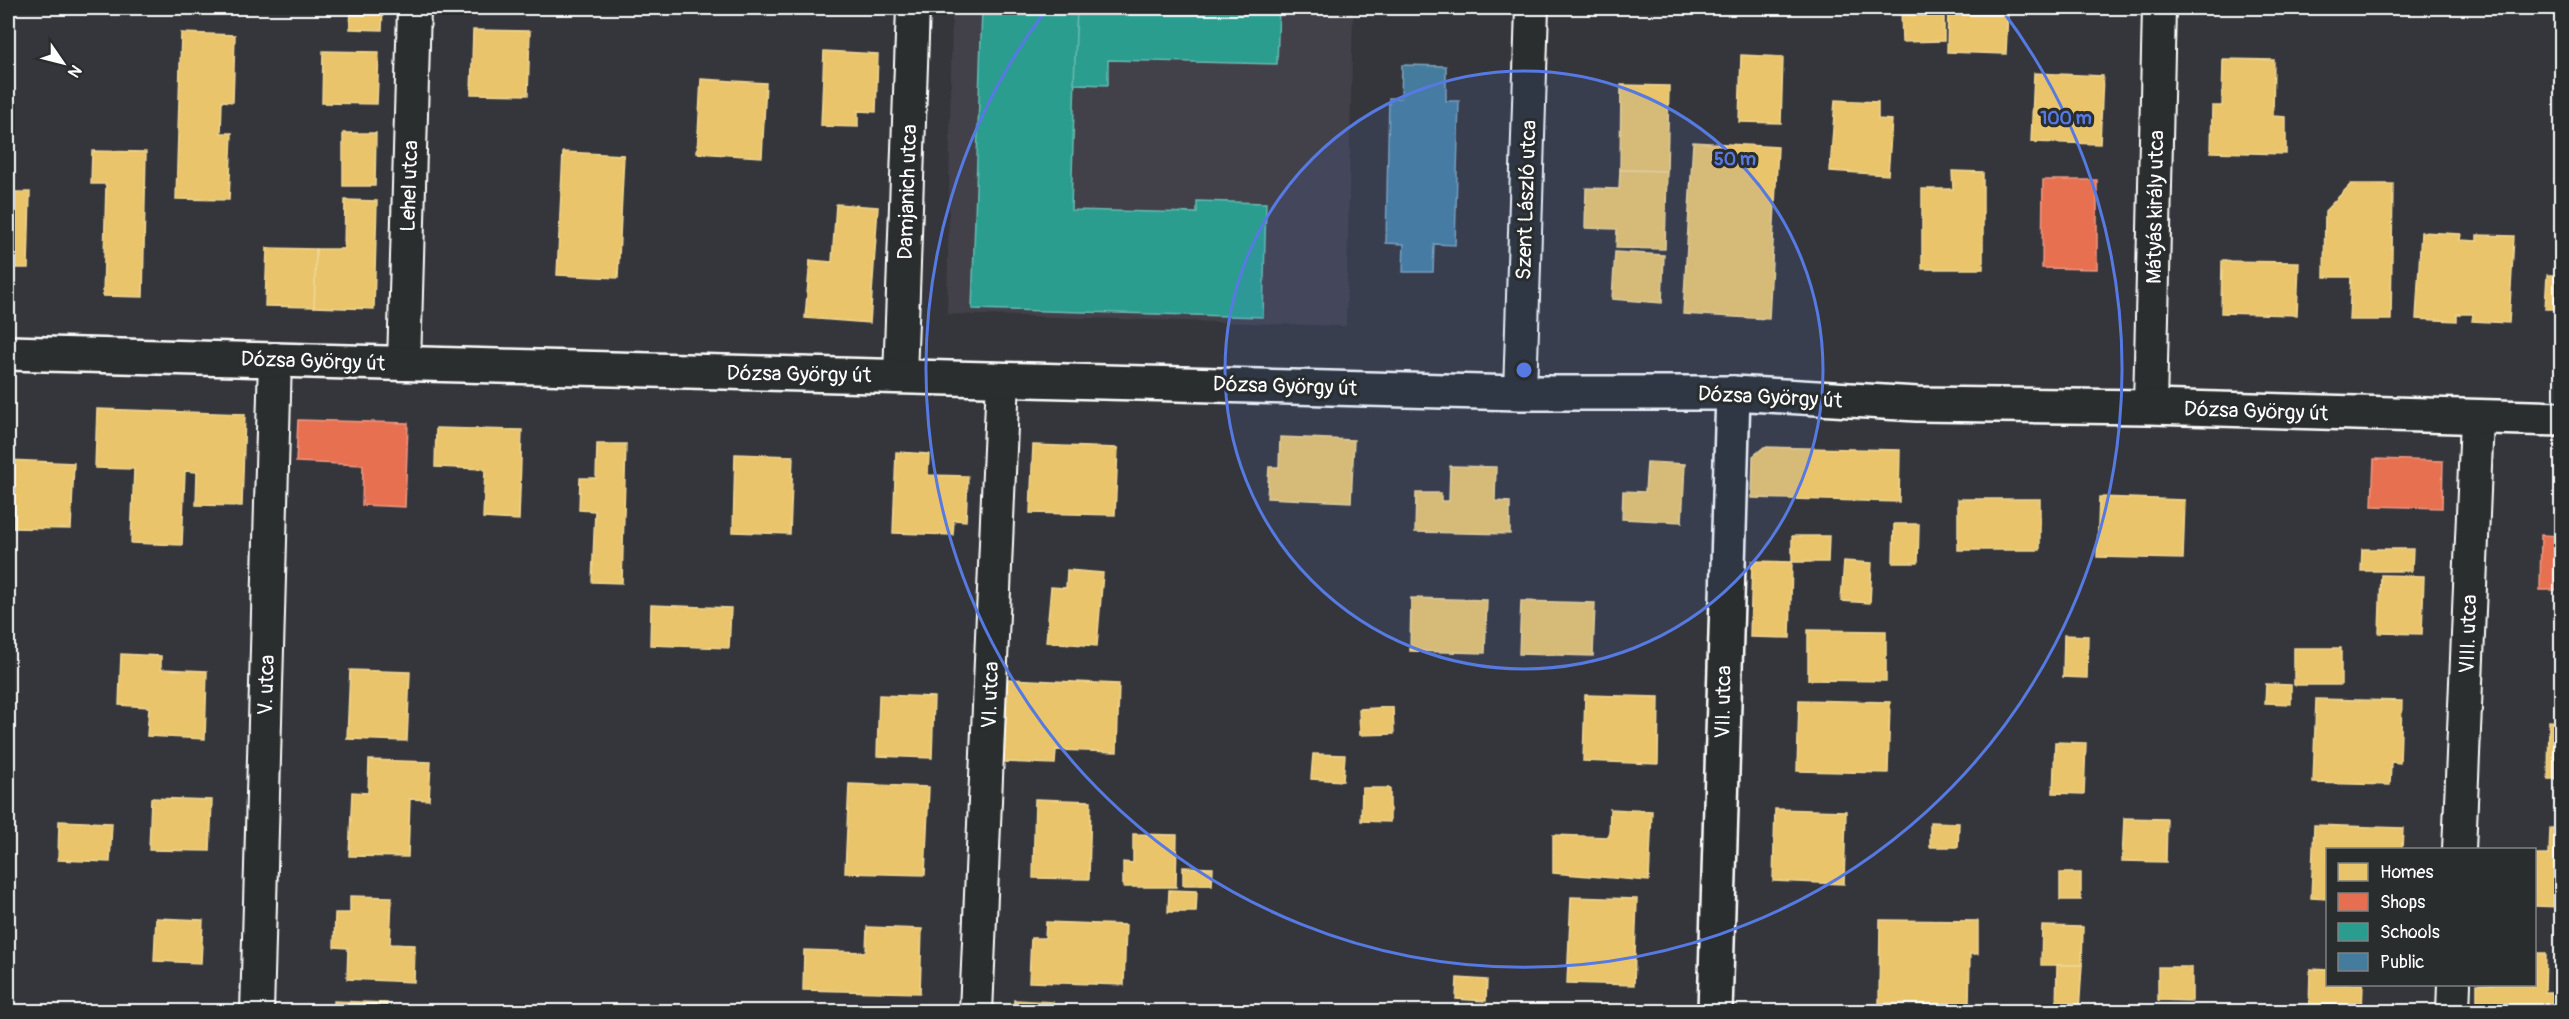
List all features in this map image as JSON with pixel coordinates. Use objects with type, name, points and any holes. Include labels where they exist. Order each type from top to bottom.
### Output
[{"type":"street","name":"Lehel utca","points":[[404,364],[414,8]]},
{"type":"street","name":"Damjanich utca","points":[[900,377],[912,8]]},
{"type":"street","name":"Szent László utca","points":[[1520,393],[1532,8]]},
{"type":"street","name":"Mátyás király utca","points":[[2150,407],[2159,8]]},
{"type":"street","name":"Dózsa György út","points":[[8,353],[1520,393],[1733,393],[1917,404],[2150,407],[2562,419]]},
{"type":"street","name":"V. utca","points":[[257,1011],[275,359]]},
{"type":"street","name":"VI. utca","points":[[976,1011],[1003,379]]},
{"type":"street","name":"VII. utca","points":[[1715,1011],[1733,393]]},
{"type":"street","name":"VIII. utca","points":[[2459,848],[2477,418]]},
{"type":"street","points":[[2453,1011],[2454,986]]},
{"type":"shaded area","points":[[952,8],[1353,8],[1346,326],[947,314]]},
{"type":"building: Homes","points":[[351,8],[383,8],[382,30],[350,29]]},
{"type":"building: Homes","points":[[1901,8],[1944,8],[1944,41],[1902,42]]},
{"type":"building: Homes","points":[[1948,8],[2008,10],[2006,54],[1947,52]]},
{"type":"building: Homes","points":[[473,30],[530,31],[528,95],[471,94]]},
{"type":"building: Homes","points":[[181,33],[235,35],[233,102],[222,101],[221,133],[232,133],[229,200],[176,199]]},
{"type":"building: Homes","points":[[323,51],[379,52],[377,104],[322,103]]},
{"type":"building: Homes","points":[[824,51],[878,54],[876,112],[858,111],[858,127],[821,126]]},
{"type":"building: Homes","points":[[1741,55],[1783,57],[1781,123],[1739,122]]},
{"type":"building: Homes","points":[[2223,59],[2274,60],[2273,116],[2286,117],[2286,154],[2211,152],[2212,106],[2222,106]]},
{"type":"building: Homes","points":[[2034,73],[2103,76],[2100,144],[2031,142]]},
{"type":"building: Homes","points":[[701,79],[766,83],[762,157],[697,153]]},
{"type":"building: Homes","points":[[1621,85],[1669,86],[1667,171],[1620,170]]},
{"type":"building: Homes","points":[[1835,100],[1878,102],[1878,119],[1892,120],[1888,175],[1830,171]]},
{"type":"building: Homes","points":[[343,133],[376,133],[375,186],[343,186]]},
{"type":"building: Homes","points":[[1693,142],[1778,147],[1769,319],[1683,314]]},
{"type":"building: Homes","points":[[92,151],[146,152],[143,297],[103,296],[106,184],[91,184]]},
{"type":"building: Homes","points":[[563,152],[624,155],[618,278],[557,275]]},
{"type":"building: Homes","points":[[1620,170],[1667,171],[1665,249],[1616,248],[1617,229],[1585,228],[1586,188],[1619,189]]},
{"type":"building: Homes","points":[[1952,171],[1983,172],[1983,269],[1922,269],[1922,189],[1953,189]]},
{"type":"building: Homes","points":[[2351,184],[2393,184],[2391,320],[2349,320],[2351,277],[2324,277],[2325,211]]},
{"type":"building: Homes","points":[[8,192],[30,192],[28,268],[8,268]]},
{"type":"building: Homes","points":[[345,200],[377,201],[374,309],[314,307],[316,249],[344,249]]},
{"type":"building: Homes","points":[[836,204],[878,207],[870,323],[805,318],[810,260],[832,262]]},
{"type":"building: Homes","points":[[2421,232],[2461,234],[2460,240],[2477,241],[2477,235],[2514,236],[2509,323],[2472,321],[2473,314],[2457,314],[2457,321],[2416,319]]},
{"type":"building: Homes","points":[[267,248],[316,249],[314,307],[265,306]]},
{"type":"building: Homes","points":[[1615,252],[1664,255],[1662,303],[1612,299]]},
{"type":"building: Homes","points":[[2222,261],[2299,262],[2297,315],[2221,313]]},
{"type":"building: Homes","points":[[2547,275],[2562,275],[2562,309],[2545,309]]},
{"type":"building: Homes","points":[[97,409],[245,414],[242,506],[196,505],[197,472],[185,471],[182,545],[131,543],[134,469],[95,468]]},
{"type":"building: Homes","points":[[436,428],[522,430],[519,520],[483,518],[485,469],[435,467]]},
{"type":"building: Homes","points":[[1280,437],[1354,440],[1351,502],[1267,498],[1269,467],[1279,467]]},
{"type":"building: Homes","points":[[597,444],[626,444],[622,583],[592,582],[595,511],[579,510],[580,478],[596,478]]},
{"type":"building: Homes","points":[[1033,445],[1118,448],[1115,515],[1030,513]]},
{"type":"building: Homes","points":[[1764,447],[1900,450],[1899,502],[1752,498],[1753,456]]},
{"type":"building: Homes","points":[[896,452],[929,454],[928,475],[968,476],[966,521],[954,520],[953,535],[893,533]]},
{"type":"building: Homes","points":[[735,454],[793,456],[790,534],[733,532]]},
{"type":"building: Homes","points":[[8,460],[74,463],[71,529],[8,528]]},
{"type":"building: Homes","points":[[1647,462],[1685,464],[1682,522],[1622,519],[1623,491],[1645,492]]},
{"type":"building: Homes","points":[[1450,466],[1496,467],[1495,501],[1510,502],[1510,534],[1415,532],[1416,493],[1441,493],[1441,501],[1449,501]]},
{"type":"building: Homes","points":[[2099,497],[2185,500],[2183,559],[2097,557]]},
{"type":"building: Homes","points":[[1958,499],[2040,499],[2040,550],[1958,550]]},
{"type":"building: Homes","points":[[1894,524],[1919,524],[1918,563],[1893,563]]},
{"type":"building: Homes","points":[[1792,536],[1829,536],[1828,562],[1792,562]]},
{"type":"building: Homes","points":[[2362,549],[2413,549],[2412,571],[2361,571]]},
{"type":"building: Homes","points":[[1752,561],[1792,562],[1790,638],[1750,637]]},
{"type":"building: Homes","points":[[1844,561],[1872,563],[1870,603],[1841,601]]},
{"type":"building: Homes","points":[[1067,570],[1103,573],[1097,646],[1046,642],[1051,587],[1066,588]]},
{"type":"building: Homes","points":[[2381,575],[2424,576],[2422,634],[2379,633]]},
{"type":"building: Homes","points":[[1411,598],[1487,600],[1485,653],[1410,651]]},
{"type":"building: Homes","points":[[1521,601],[1595,603],[1593,656],[1519,654]]},
{"type":"building: Homes","points":[[651,605],[731,608],[729,648],[650,645]]},
{"type":"building: Homes","points":[[1808,630],[1886,631],[1886,681],[1808,680]]},
{"type":"building: Homes","points":[[2064,635],[2088,636],[2087,678],[2063,677]]},
{"type":"building: Homes","points":[[2294,648],[2341,648],[2341,685],[2294,685]]},
{"type":"building: Homes","points":[[121,654],[161,656],[161,669],[207,671],[205,739],[147,736],[149,707],[119,705]]},
{"type":"building: Homes","points":[[350,670],[410,672],[407,741],[347,739]]},
{"type":"building: Homes","points":[[1007,679],[1119,684],[1117,752],[1056,750],[1055,764],[1004,762]]},
{"type":"building: Homes","points":[[2266,684],[2291,685],[2291,704],[2265,703]]},
{"type":"building: Homes","points":[[879,695],[934,697],[932,758],[877,756]]},
{"type":"building: Homes","points":[[1585,695],[1659,697],[1658,764],[1583,761]]},
{"type":"building: Homes","points":[[2316,699],[2402,701],[2400,763],[2391,762],[2390,785],[2313,783]]},
{"type":"building: Homes","points":[[1799,700],[1890,702],[1888,773],[1797,771]]},
{"type":"building: Homes","points":[[1393,707],[1394,734],[1360,735],[1359,709]]},
{"type":"building: Homes","points":[[2549,721],[2562,722],[2562,779],[2548,779]]},
{"type":"building: Homes","points":[[2055,742],[2086,743],[2084,794],[2053,793]]},
{"type":"building: Homes","points":[[1313,754],[1345,755],[1343,781],[1311,779]]},
{"type":"building: Homes","points":[[369,760],[431,762],[429,800],[410,799],[408,857],[349,856],[352,792],[368,793]]},
{"type":"building: Homes","points":[[849,784],[929,787],[925,875],[845,873]]},
{"type":"building: Homes","points":[[1362,788],[1390,788],[1390,822],[1361,821]]},
{"type":"building: Homes","points":[[151,798],[212,800],[210,851],[149,850]]},
{"type":"building: Homes","points":[[1035,799],[1091,801],[1089,879],[1033,878]]},
{"type":"building: Homes","points":[[1610,809],[1652,811],[1649,881],[1553,873],[1553,835],[1609,837]]},
{"type":"building: Homes","points":[[1775,809],[1846,811],[1844,884],[1773,881]]},
{"type":"building: Homes","points":[[2124,818],[2167,819],[2166,862],[2122,861]]},
{"type":"building: Homes","points":[[59,821],[112,823],[110,862],[58,860]]},
{"type":"building: Homes","points":[[1930,822],[1959,823],[1958,847],[1930,847]]},
{"type":"building: Homes","points":[[2314,825],[2403,828],[2402,848],[2326,848],[2326,899],[2311,898]]},
{"type":"building: Homes","points":[[2550,828],[2562,828],[2562,907],[2536,906],[2536,855],[2549,855]]},
{"type":"building: Homes","points":[[1133,834],[1177,835],[1176,887],[1123,887],[1123,862],[1133,863]]},
{"type":"building: Homes","points":[[1183,867],[1213,868],[1212,885],[1183,885]]},
{"type":"building: Homes","points":[[2060,873],[2081,873],[2081,900],[2060,900]]},
{"type":"building: Homes","points":[[1169,890],[1197,891],[1196,912],[1168,912]]},
{"type":"building: Homes","points":[[350,896],[392,897],[390,944],[415,945],[414,982],[347,979],[348,948],[334,947],[335,913],[350,913]]},
{"type":"building: Homes","points":[[1571,897],[1637,899],[1634,985],[1567,983]]},
{"type":"building: Homes","points":[[156,918],[203,920],[201,963],[154,961]]},
{"type":"building: Homes","points":[[1880,920],[1978,921],[1978,954],[1970,954],[1969,1005],[1879,1003]]},
{"type":"building: Homes","points":[[1046,922],[1126,925],[1124,985],[1029,982],[1031,938],[1045,938]]},
{"type":"building: Homes","points":[[2042,926],[2083,927],[2082,965],[2041,965]]},
{"type":"building: Homes","points":[[867,927],[922,929],[920,993],[803,990],[804,950],[866,952]]},
{"type":"building: Homes","points":[[2536,953],[2546,953],[2545,992],[2562,992],[2562,1012],[2477,1012],[2477,986],[2536,986]]},
{"type":"building: Homes","points":[[2057,965],[2082,965],[2079,1012],[2056,1012]]},
{"type":"building: Homes","points":[[2158,967],[2192,967],[2192,1001],[2158,1000]]},
{"type":"building: Homes","points":[[2310,969],[2326,970],[2326,986],[2363,986],[2362,1012],[2309,1012]]},
{"type":"building: Homes","points":[[1457,978],[1487,980],[1486,1001],[1456,999]]},
{"type":"building: Homes","points":[[1014,1000],[1053,1002],[1052,1012],[1013,1012]]},
{"type":"building: Homes","points":[[334,1001],[387,1003],[386,1012],[334,1012]]},
{"type":"building: Shops","points":[[2043,180],[2097,180],[2097,269],[2042,268]]},
{"type":"building: Shops","points":[[298,420],[408,423],[405,507],[362,505],[363,465],[296,462]]},
{"type":"building: Shops","points":[[2374,459],[2443,461],[2442,508],[2372,506]]},
{"type":"building: Shops","points":[[2541,535],[2562,536],[2562,590],[2540,590]]},
{"type":"building: Schools","points":[[982,8],[1077,8],[1071,210],[1197,213],[1197,201],[1266,203],[1263,317],[972,309]]},
{"type":"building: Schools","points":[[1077,8],[1279,8],[1277,64],[1108,60],[1108,85],[1074,84]]},
{"type":"building: Public","points":[[1402,65],[1446,66],[1446,101],[1459,101],[1455,245],[1434,244],[1433,272],[1403,272],[1404,244],[1386,243],[1389,98],[1401,98]]}]
